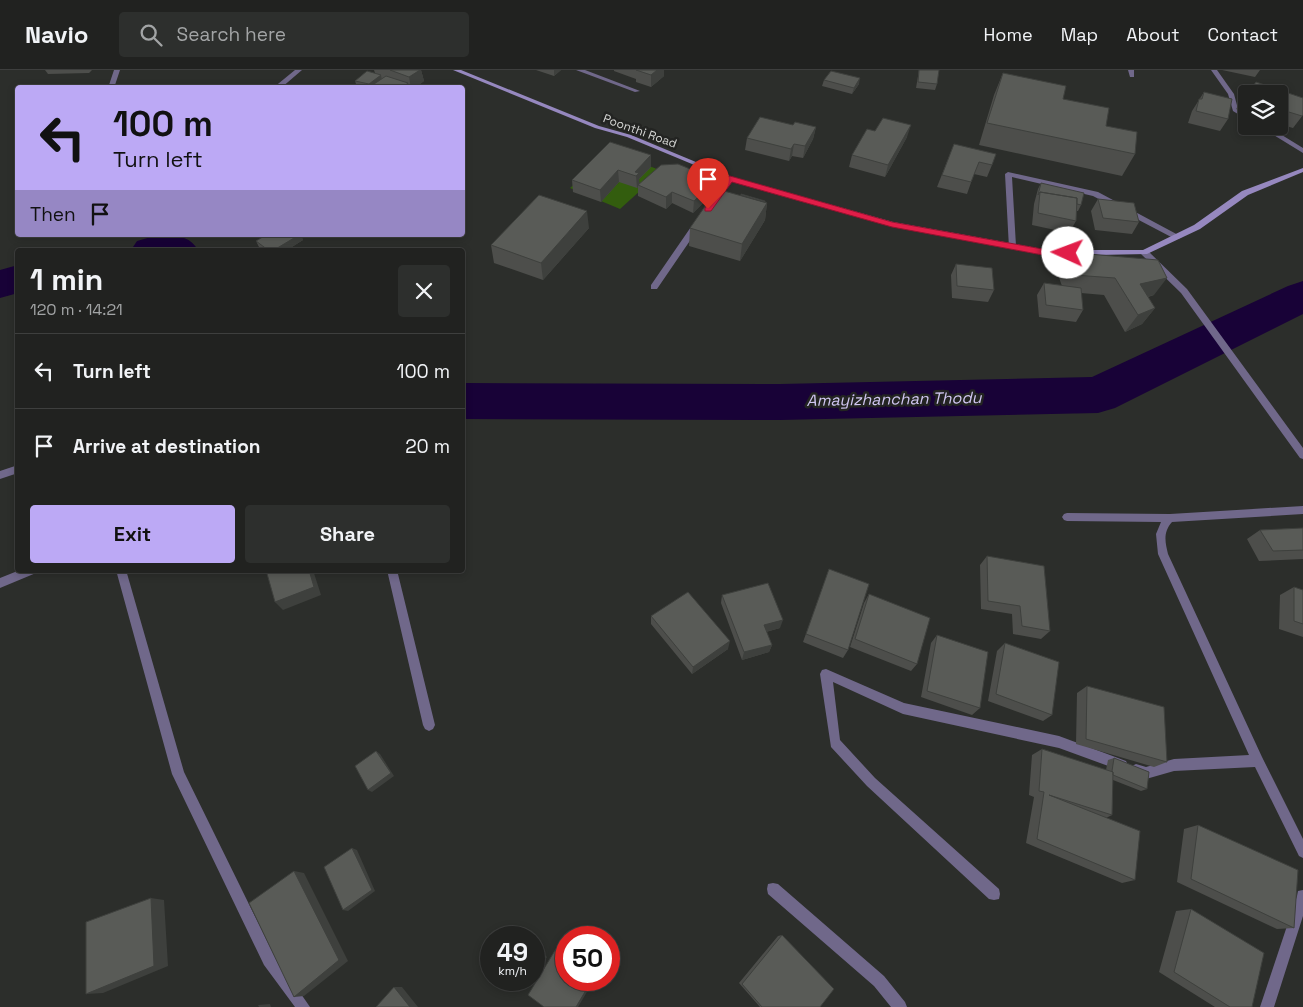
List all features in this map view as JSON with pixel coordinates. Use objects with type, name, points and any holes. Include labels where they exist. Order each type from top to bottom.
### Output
[{"type":"main road","name":"Poonthi Road","points":[[463,71],[597,127],[629,136],[730,178],[892,224],[1048,253],[1144,252],[1197,227],[1245,193],[1303,170]]},
{"type":"street","points":[[112,85],[117,70]]},
{"type":"street","points":[[280,85],[299,70]]},
{"type":"street","points":[[579,70],[638,91]]},
{"type":"street","points":[[1214,70],[1231,94],[1235,110],[1238,112]]},
{"type":"street","points":[[1277,135],[1303,151]]},
{"type":"street","points":[[1012,246],[1008,174],[1095,194],[1178,236]]},
{"type":"street","points":[[708,209],[730,178]]},
{"type":"street","points":[[654,286],[703,217]]},
{"type":"street","points":[[1144,252],[1184,291],[1303,455]]},
{"type":"street","points":[[0,475],[15,470]]},
{"type":"street","points":[[1067,517],[1170,518],[1303,510]]},
{"type":"street","points":[[1170,518],[1162,526],[1159,539],[1163,554],[1258,761],[1303,852]]},
{"type":"street","points":[[0,583],[25,573]]},
{"type":"street","points":[[122,573],[178,774],[269,960],[303,1007]]},
{"type":"street","points":[[393,573],[429,725]]},
{"type":"street","points":[[994,894],[872,782],[835,743],[826,674],[903,708],[1059,742],[1146,773],[1174,764],[1258,761]]},
{"type":"street","points":[[773,889],[879,981],[900,1007]]},
{"type":"street","points":[[1267,1007],[1303,896]]},
{"type":"green space","points":[[606,156],[634,160],[662,171],[620,209],[570,188]]},
{"type":"building","points":[[390,70],[420,70],[409,77]]},
{"type":"building","points":[[636,70],[657,70],[651,75]]},
{"type":"building","points":[[919,70],[939,70],[937,84],[918,82]]},
{"type":"building","points":[[367,71],[381,75],[369,84],[355,81]]},
{"type":"building","points":[[831,71],[860,78],[854,88],[824,80]]},
{"type":"building","points":[[1003,73],[1066,86],[1063,99],[1109,108],[1106,126],[1137,132],[1135,154],[987,123]]},
{"type":"building","points":[[386,76],[408,83],[406,85],[374,84]]},
{"type":"building","points":[[1256,82],[1265,85],[1254,85]]},
{"type":"building","points":[[1204,92],[1232,99],[1228,119],[1196,111],[1199,99],[1202,99]]},
{"type":"building","points":[[1288,93],[1303,98],[1302,116],[1288,112]]},
{"type":"building","points":[[760,117],[793,125],[795,122],[816,127],[805,146],[794,144],[791,149],[747,138]]},
{"type":"building","points":[[883,118],[911,125],[888,165],[852,155],[867,129],[875,131]]},
{"type":"building","points":[[610,142],[651,155],[635,172],[639,173],[636,176],[618,170],[600,190],[572,180]]},
{"type":"building","points":[[954,144],[996,154],[992,165],[979,162],[971,182],[942,175]]},
{"type":"building","points":[[678,164],[695,171],[706,179],[701,187],[706,189],[694,201],[672,192],[666,197],[638,185],[661,165]]},
{"type":"building","points":[[1041,183],[1084,193],[1081,205],[1077,204],[1077,198],[1040,192],[1038,195]]},
{"type":"building","points":[[717,189],[767,203],[742,244],[690,228]]},
{"type":"building","points":[[1040,192],[1077,198],[1076,221],[1038,213]]},
{"type":"building","points":[[539,195],[587,211],[541,263],[491,245]]},
{"type":"building","points":[[741,195],[765,201],[765,202]]},
{"type":"building","points":[[1098,199],[1134,203],[1139,222],[1103,218]]},
{"type":"building","points":[[263,237],[296,237],[277,248],[265,248],[256,241]]},
{"type":"building","points":[[1066,252],[1158,260],[1167,278],[1140,284],[1155,308],[1138,315],[1115,278],[1074,275]]},
{"type":"building","points":[[956,264],[992,268],[994,290],[957,286]]},
{"type":"building","points":[[1044,283],[1081,288],[1083,310],[1046,305]]},
{"type":"building","points":[[1303,528],[1303,550],[1273,551],[1260,530]]},
{"type":"building","points":[[987,556],[1044,566],[1050,631],[1022,626],[1020,606],[988,601]]},
{"type":"building","points":[[829,569],[869,584],[848,650],[806,634]]},
{"type":"building","points":[[267,573],[310,573],[314,587],[275,602]]},
{"type":"building","points":[[768,583],[783,620],[764,625],[772,645],[744,652],[722,595]]},
{"type":"building","points":[[1294,587],[1303,590],[1303,624],[1294,621]]},
{"type":"building","points":[[688,592],[730,641],[693,667],[651,616]]},
{"type":"building","points":[[869,594],[930,618],[917,664],[855,639]]},
{"type":"building","points":[[937,635],[988,652],[980,708],[927,691]]},
{"type":"building","points":[[1005,643],[1059,662],[1052,715],[996,694]]},
{"type":"building","points":[[1087,686],[1164,707],[1167,762],[1086,739]]},
{"type":"building","points":[[1042,749],[1113,772],[1112,815],[1049,795],[1140,831],[1135,880],[1037,839],[1044,792],[1039,791]]},
{"type":"building","points":[[376,751],[391,773],[368,790],[355,766]]},
{"type":"building","points":[[1114,758],[1149,772],[1147,789],[1113,775]]},
{"type":"building","points":[[1198,825],[1298,870],[1294,928],[1191,879]]},
{"type":"building","points":[[352,848],[372,890],[343,910],[324,867]]},
{"type":"building","points":[[294,871],[339,960],[294,997],[249,903]]},
{"type":"building","points":[[151,898],[154,966],[86,994],[86,922]]},
{"type":"building","points":[[1191,909],[1264,953],[1252,1007],[1230,1007],[1174,972]]},
{"type":"building","points":[[782,935],[834,989],[820,1007],[762,1007],[742,984]]},
{"type":"building","points":[[555,950],[555,991],[585,991],[576,1007],[544,1007],[528,995],[530,991],[545,991],[545,967]]},
{"type":"building","points":[[394,987],[410,1007],[376,1007]]},
{"type":"waterway","name":"Amayizhanchan Thodu","points":[[160,248],[168,246],[173,248]]},
{"type":"waterway","name":"Amayizhanchan Thodu","points":[[0,284],[15,280]]},
{"type":"waterway","name":"Amayizhanchan Thodu","points":[[465,401],[780,402],[1098,395],[1303,296]]},
{"type":"route","points":[[708,209],[730,178],[892,224],[1048,253],[1068,253]]}]
